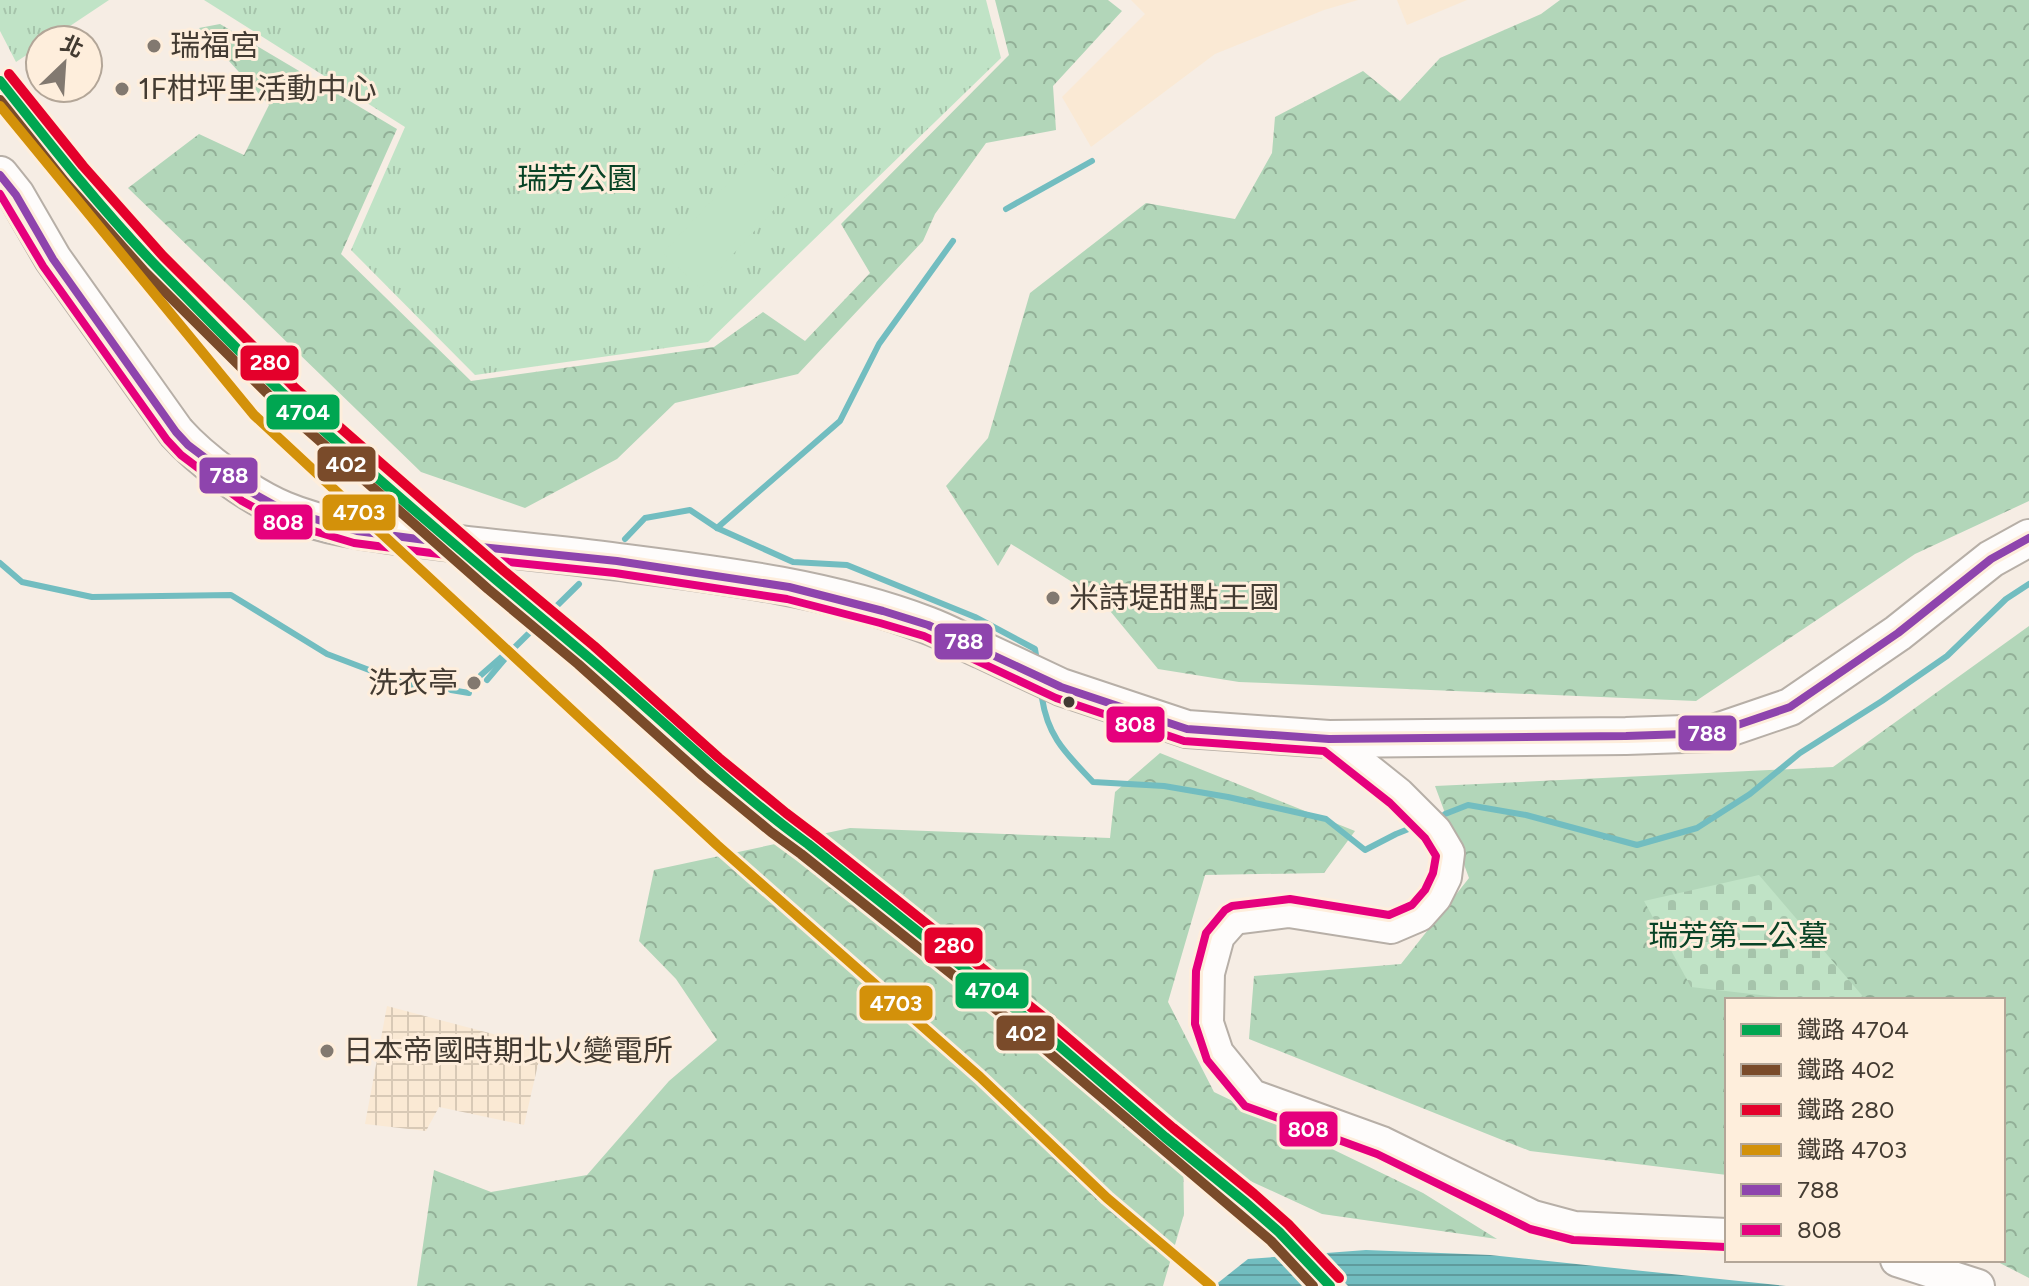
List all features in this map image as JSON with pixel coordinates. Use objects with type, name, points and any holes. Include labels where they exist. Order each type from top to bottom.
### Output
[{"type":"main road","points":[[0,175],[16,195],[51,256],[176,432],[188,445],[249,491],[283,510],[370,533],[617,561],[789,587],[928,625],[1061,687],[1187,729],[1329,739],[1714,733],[1790,707],[1898,633],[1991,559],[2029,538]]},
{"type":"street","points":[[1329,739],[1398,794],[1435,831],[1448,853],[1445,877],[1435,897],[1419,915],[1391,927],[1289,911],[1234,918],[1218,936],[1208,973],[1207,1023],[1217,1053],[1252,1096],[1382,1143],[1533,1217],[1574,1228],[1725,1235]]},
{"type":"street","points":[[1903,1262],[1978,1286]]},
{"type":"shaded area","points":[[1131,0],[1358,0],[1324,10],[1215,54],[1091,147],[1062,97],[1145,14]]},
{"type":"shaded area","points":[[1397,0],[1467,0],[1407,25]]},
{"type":"shaded area","points":[[387,1006],[542,1047],[524,1125],[439,1107],[426,1131],[365,1124]]},
{"type":"green space","points":[[0,0],[109,0],[73,24],[24,24],[24,57],[16,62],[0,31]]},
{"type":"green space","name":"瑞芳公園","points":[[204,0],[986,0],[1001,58],[708,342],[475,375],[351,250],[405,127]]},
{"type":"green space","points":[[995,0],[1108,0],[1122,11],[1053,86],[1056,130],[986,143],[935,214],[923,241],[798,374],[675,403],[617,459],[525,508],[421,472],[128,188],[199,134],[244,155],[269,105],[199,28],[220,24],[397,129],[341,254],[471,381],[714,347],[763,312],[805,341],[870,273],[841,224],[1009,55]]},
{"type":"green space","points":[[1560,0],[2029,0],[2029,501],[1915,554],[1696,701],[1239,682],[1158,669],[1101,600],[1011,544],[998,566],[946,486],[988,438],[1030,293],[1146,203],[1235,219],[1272,153],[1275,117],[1363,71],[1400,101],[1440,58],[1541,14]]},
{"type":"green space","points":[[755,154],[793,189],[701,289],[663,253]]},
{"type":"green space","points":[[2029,626],[2029,1278],[1998,1262],[2005,1262],[2005,998],[1725,998],[1725,1175],[1530,1151],[1249,1039],[1254,976],[1401,964],[1469,878],[1435,786],[1833,767]]},
{"type":"green space","points":[[1160,753],[1355,831],[1324,873],[1205,875],[1168,1002],[1214,1092],[1423,1193],[1497,1239],[1322,1214],[1183,1150],[1184,1214],[1163,1286],[417,1286],[434,1170],[491,1192],[587,1175],[669,1081],[717,1040],[676,979],[639,941],[654,870],[850,828],[1110,838],[1115,792]]},
{"type":"green space","name":"瑞芳第二公墓","points":[[1759,875],[1864,998],[1787,998],[1691,987],[1644,901]]},
{"type":"water","points":[[1366,1250],[1490,1255],[1786,1286],[1214,1286],[1248,1259]]},
{"type":"pier","points":[[1314,1250],[1348,1286],[1314,1286],[1283,1252]]},
{"type":"waterway","points":[[1006,209],[1092,161]]},
{"type":"waterway","points":[[717,528],[840,421],[879,344],[953,241]]},
{"type":"waterway","points":[[625,539],[645,518],[690,510],[717,528],[793,562],[847,565],[975,617],[1035,649],[1036,655]]},
{"type":"waterway","points":[[0,563],[22,582],[92,597],[231,595],[327,654],[413,685]]},
{"type":"waterway","points":[[487,680],[514,648],[579,584]]},
{"type":"waterway","points":[[1445,814],[1468,805],[1526,815],[1637,845],[1697,828],[1750,794],[1800,753],[1947,656],[2006,599],[2029,584]]},
{"type":"waterway","points":[[481,675],[505,654]]},
{"type":"waterway","points":[[451,690],[469,693]]},
{"type":"waterway","points":[[1042,698],[1054,735],[1093,782],[1164,786],[1326,819],[1365,850],[1411,828]]},
{"type":"rail line","name":"280","points":[[9,74],[83,166],[163,256],[295,388],[719,758],[1042,1016],[1254,1194],[1288,1224],[1339,1278]]},
{"type":"rail line","name":"4704","points":[[0,81],[135,244],[272,383],[434,527],[750,798],[1035,1025],[1246,1203],[1279,1232],[1330,1286]]},
{"type":"rail line","name":"402","points":[[0,100],[65,182],[145,272],[279,405],[703,776],[1027,1034],[1271,1241],[1313,1286]]},
{"type":"rail line","name":"4703","points":[[0,106],[254,415],[717,845],[980,1077],[1107,1198],[1211,1286]]},
{"type":"transit line","name":"788","points":[[0,175],[16,195],[53,259],[176,432],[188,445],[249,491],[283,510],[357,531],[617,561],[789,587],[928,625],[1061,687],[1187,729],[1329,739],[1714,733],[1790,707],[1898,633],[1991,559],[2029,538]]},
{"type":"transit line","name":"808","points":[[0,194],[43,266],[167,440],[181,455],[242,501],[277,520],[354,543],[615,573],[787,599],[924,636],[1056,698],[1184,741],[1324,751],[1390,803],[1425,838],[1436,856],[1433,873],[1425,890],[1412,905],[1389,915],[1290,899],[1232,906],[1225,910],[1206,933],[1196,971],[1195,1024],[1207,1060],[1245,1106],[1377,1154],[1530,1229],[1573,1240],[1725,1247]]},
{"type":"place","name":"瑞福宮","points":[[154,46]]},
{"type":"place","name":"1F柑坪里活動中心","points":[[122,89]]},
{"type":"place","name":"米詩堤甜點王國","points":[[1053,598]]},
{"type":"place","name":"洗衣亭","points":[[474,683]]},
{"type":"place","name":"日本帝國時期北火變電所","points":[[327,1051]]}]
